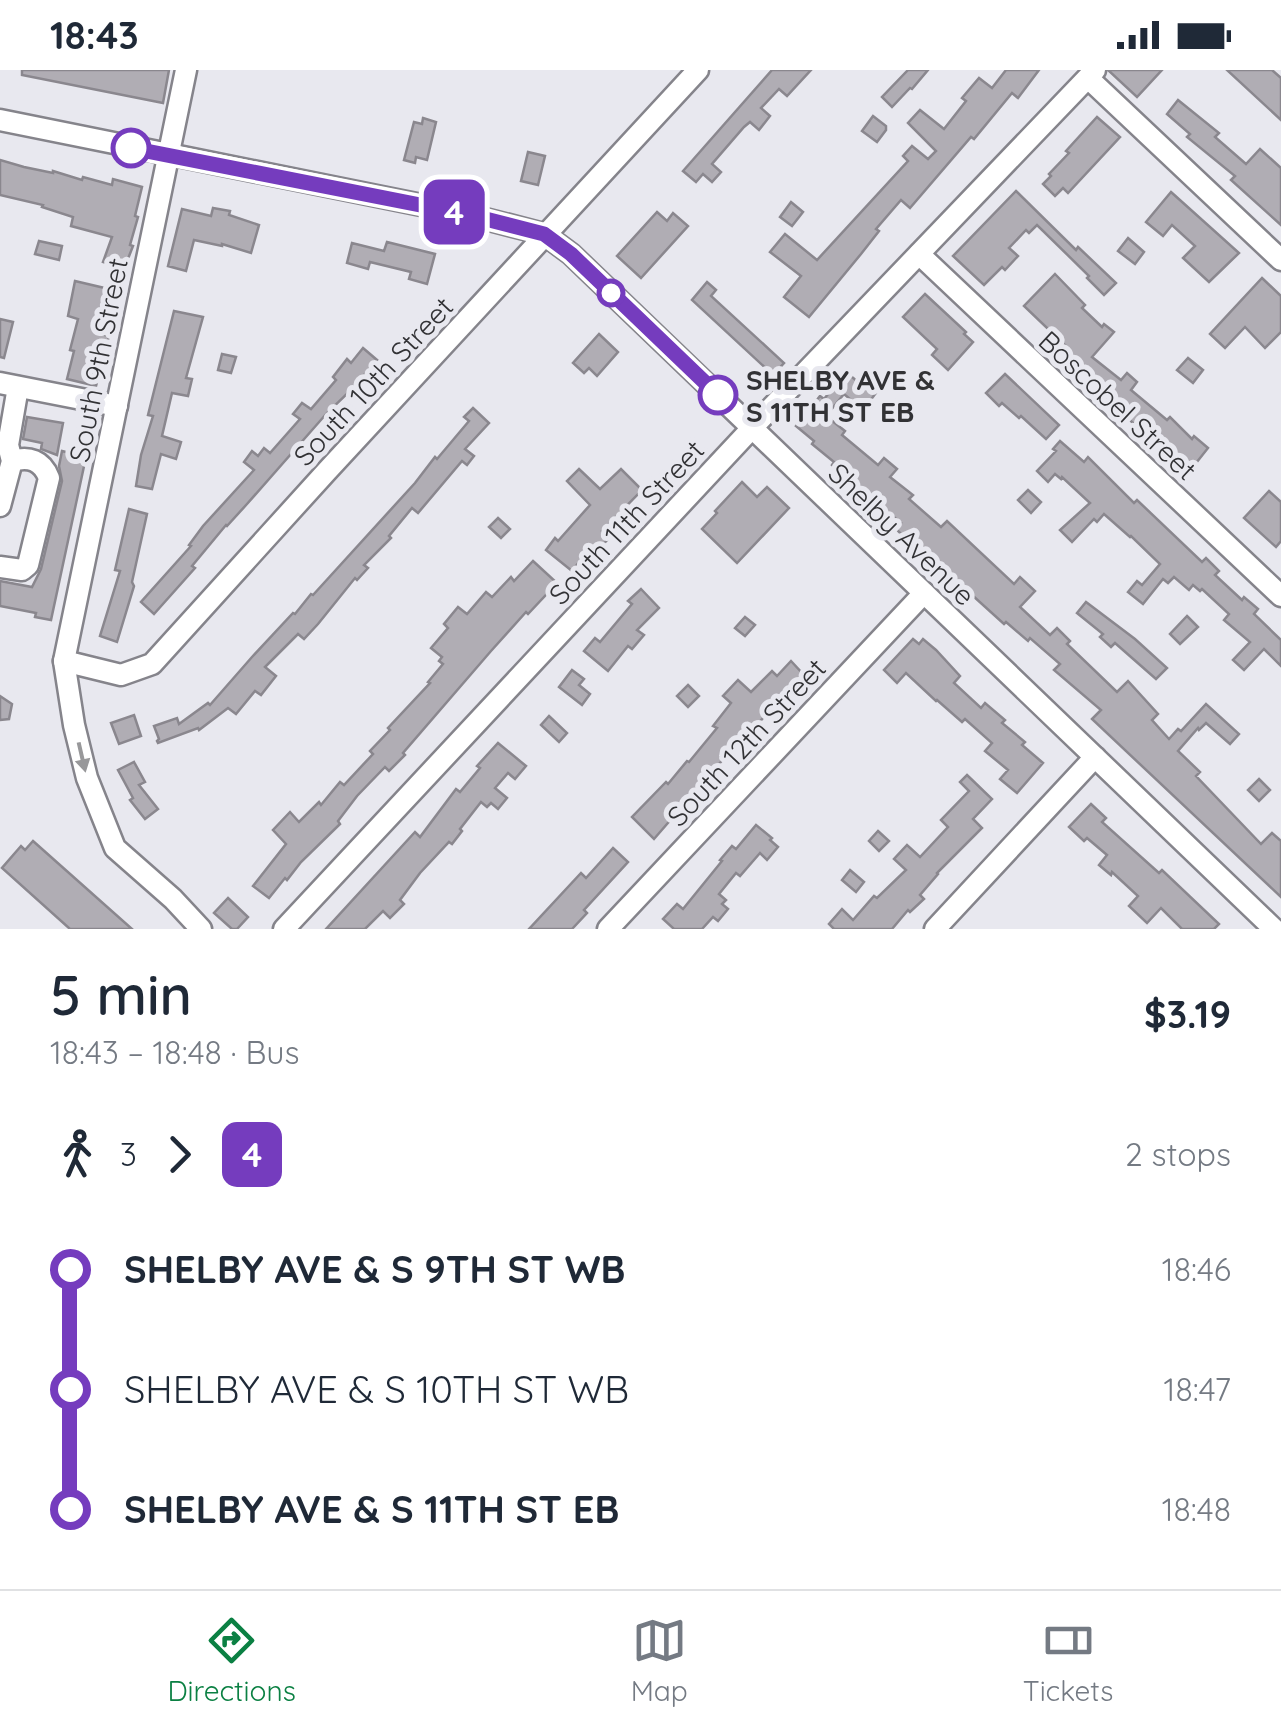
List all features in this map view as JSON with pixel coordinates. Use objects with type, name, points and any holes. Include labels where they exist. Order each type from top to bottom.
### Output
[{"type":"street","name":"South 9th Street","points":[[64,661],[186,70]]},
{"type":"street","name":"South 10th Street","points":[[64,661],[121,675],[152,664],[698,70]]},
{"type":"street","name":"South 11th Street","points":[[284,929],[752,428],[1091,74]]},
{"type":"street","points":[[1091,74],[1281,260]]},
{"type":"street","name":"Shelby Avenue","points":[[0,120],[466,214],[544,234],[571,254],[1272,923]]},
{"type":"street","name":"Boscobel Street","points":[[919,254],[1281,596]]},
{"type":"street","points":[[0,506],[12,462],[8,445],[9,385],[117,406]]},
{"type":"street","points":[[0,568],[22,570],[28,565],[48,478],[43,466],[31,459],[12,462]]},
{"type":"street","name":"South 12th Street","points":[[608,929],[924,593]]},
{"type":"street","points":[[64,661],[87,778],[115,848],[201,929]]},
{"type":"street","points":[[935,929],[1094,757]]},
{"type":"building","points":[[22,70],[169,70],[163,103],[22,75]]},
{"type":"building","points":[[772,70],[811,70],[787,96],[779,89],[761,108],[770,116],[759,130],[750,122],[744,127],[712,164],[721,172],[712,182],[703,174],[696,182],[683,171]]},
{"type":"building","points":[[908,70],[928,70],[892,107],[882,97]]},
{"type":"building","points":[[1006,70],[1039,70],[1018,98],[1012,93],[910,208],[901,200],[809,317],[784,297],[801,276],[770,252],[785,234],[817,260],[908,161],[903,156],[912,146],[928,159],[936,151],[908,123],[920,110],[944,129],[979,78],[992,88]]},
{"type":"building","points":[[1108,70],[1162,70],[1137,97]]},
{"type":"building","points":[[1227,70],[1272,70],[1281,78],[1281,120]]},
{"type":"building","points":[[1178,100],[1219,133],[1215,137],[1246,164],[1260,149],[1281,168],[1281,225],[1231,180],[1235,176],[1187,137],[1190,134],[1167,114]]},
{"type":"building","points":[[873,116],[886,126],[877,142],[862,131]]},
{"type":"building","points":[[1097,117],[1120,137],[1068,193],[1063,188],[1055,196],[1043,184]]},
{"type":"building","points":[[423,118],[436,122],[427,160],[404,160],[414,122],[422,124]]},
{"type":"building","points":[[528,152],[545,156],[538,185],[521,181]]},
{"type":"building","points":[[0,160],[82,180],[83,177],[112,185],[113,179],[142,187],[130,245],[133,246],[124,269],[103,262],[112,237],[71,226],[73,217],[43,205],[0,195]]},
{"type":"building","points":[[1016,191],[1116,283],[1104,295],[1037,225],[1029,233],[1026,230],[1009,248],[1018,256],[984,285],[953,256]]},
{"type":"building","points":[[1171,192],[1239,253],[1209,282],[1183,258],[1195,246],[1172,225],[1163,236],[1146,222]]},
{"type":"building","points":[[791,202],[803,212],[792,226],[780,217]]},
{"type":"building","points":[[213,208],[230,211],[229,215],[259,225],[251,253],[194,240],[186,271],[168,266],[182,209],[211,216]]},
{"type":"building","points":[[657,212],[667,221],[673,213],[688,226],[641,278],[617,256]]},
{"type":"building","points":[[1128,238],[1144,252],[1135,264],[1118,251]]},
{"type":"building","points":[[39,241],[62,246],[59,260],[35,254]]},
{"type":"building","points":[[387,242],[435,254],[427,284],[409,279],[411,272],[370,262],[368,269],[347,263],[352,243],[384,251]]},
{"type":"building","points":[[1055,274],[1085,305],[1082,308],[1102,327],[1104,324],[1114,332],[1092,357],[1121,380],[1127,373],[1137,382],[1131,390],[1208,448],[1189,472],[1107,398],[1112,392],[1024,306]]},
{"type":"building","points":[[1262,278],[1281,296],[1281,332],[1265,348],[1245,327],[1225,348],[1210,334]]},
{"type":"building","points":[[75,281],[113,290],[105,335],[109,336],[96,386],[67,379],[78,319],[68,316]]},
{"type":"building","points":[[707,282],[716,290],[711,296],[784,363],[773,375],[692,300]]},
{"type":"building","points":[[925,294],[973,342],[948,370],[932,355],[937,349],[903,317]]},
{"type":"building","points":[[174,311],[203,317],[186,378],[192,379],[188,396],[172,393],[162,436],[181,442],[176,459],[161,454],[152,489],[136,486],[153,416],[148,415]]},
{"type":"building","points":[[0,319],[13,322],[4,358],[0,357]]},
{"type":"building","points":[[599,334],[618,352],[597,376],[589,368],[584,373],[573,363]]},
{"type":"building","points":[[363,348],[377,360],[226,525],[154,614],[141,602],[254,470],[244,462],[252,451],[258,456],[264,448],[270,453],[300,419],[293,414],[302,403],[311,409],[336,380],[333,377],[347,359],[351,363]]},
{"type":"building","points":[[222,354],[236,357],[231,373],[218,370]]},
{"type":"building","points":[[1188,358],[1203,370],[1193,383],[1177,370]]},
{"type":"building","points":[[846,372],[864,387],[869,381],[879,389],[863,410],[844,394],[826,416],[878,465],[884,458],[897,469],[890,477],[913,495],[909,499],[941,527],[947,521],[1014,584],[1020,577],[1035,591],[1020,607],[1050,635],[1057,628],[1070,641],[1067,644],[1117,692],[1128,681],[1158,714],[1152,720],[1169,739],[1206,704],[1239,734],[1230,744],[1206,723],[1178,751],[1200,772],[1196,776],[1261,844],[1272,833],[1281,841],[1281,897],[1092,719],[1101,710],[1054,670],[1060,664],[940,572],[896,529],[901,523],[871,498],[867,503],[855,492],[859,488],[796,426]]},
{"type":"building","points":[[1005,374],[1059,425],[1046,439],[1021,416],[1002,403],[999,406],[986,393]]},
{"type":"building","points":[[473,408],[489,423],[465,449],[474,456],[467,465],[462,461],[418,513],[412,508],[391,538],[364,565],[368,568],[304,639],[298,634],[265,667],[276,676],[261,695],[255,691],[236,714],[228,708],[199,730],[158,743],[154,726],[177,718],[179,724],[210,705],[437,459],[469,421],[464,417]]},
{"type":"building","points":[[27,417],[63,423],[57,455],[41,449],[42,443],[23,439]]},
{"type":"building","points":[[1060,441],[1084,462],[1088,457],[1202,562],[1206,558],[1219,571],[1215,575],[1242,600],[1244,597],[1258,609],[1254,614],[1281,640],[1281,666],[1264,649],[1244,670],[1233,660],[1250,642],[1224,620],[1229,614],[1202,589],[1193,585],[1189,590],[1174,577],[1168,583],[1163,579],[1143,604],[1128,592],[1137,581],[1142,585],[1160,564],[1104,514],[1072,542],[1060,530],[1090,503],[1062,477],[1055,474],[1048,482],[1037,471]]},
{"type":"building","points":[[62,451],[86,457],[51,620],[0,606],[0,581],[32,587],[41,569],[62,481]]},
{"type":"building","points":[[579,469],[600,489],[621,469],[642,490],[602,531],[609,538],[596,552],[591,547],[572,571],[546,550],[590,505],[567,481]]},
{"type":"building","points":[[742,482],[757,497],[767,487],[789,508],[737,563],[702,529]]},
{"type":"building","points":[[1028,490],[1041,502],[1031,513],[1018,500]]},
{"type":"building","points":[[1269,491],[1281,502],[1281,541],[1276,547],[1244,518]]},
{"type":"building","points":[[129,509],[147,514],[134,586],[117,642],[100,636],[120,571],[115,570]]},
{"type":"building","points":[[498,518],[510,529],[501,538],[489,527]]},
{"type":"building","points":[[533,561],[557,583],[491,651],[405,755],[389,771],[385,767],[357,796],[338,821],[340,824],[269,898],[253,886],[286,844],[273,830],[290,812],[299,822],[319,802],[321,805],[340,782],[344,785],[373,754],[370,751],[388,728],[430,683],[443,664],[439,661],[442,657],[431,648],[448,628],[444,624],[458,607],[467,614],[486,592],[492,597]]},
{"type":"building","points":[[641,589],[659,608],[637,630],[644,635],[632,649],[628,646],[608,671],[584,651],[595,638],[600,642]]},
{"type":"building","points":[[1086,602],[1167,668],[1156,679],[1115,643],[1111,647],[1100,637],[1103,634],[1077,613]]},
{"type":"building","points":[[1187,616],[1198,627],[1180,644],[1170,634]]},
{"type":"building","points":[[745,617],[755,625],[745,636],[735,628]]},
{"type":"building","points":[[913,639],[919,644],[923,639],[936,650],[960,676],[954,683],[981,708],[985,703],[1005,720],[1002,723],[1043,763],[1017,793],[1000,779],[1008,770],[985,751],[992,743],[906,673],[897,683],[884,670]]},
{"type":"building","points":[[791,661],[803,674],[654,839],[632,817],[668,784],[717,728],[713,726],[731,703],[723,696],[738,680],[751,692],[772,671],[777,676]]},
{"type":"building","points":[[572,670],[584,679],[579,685],[590,694],[582,705],[559,687]]},
{"type":"building","points":[[688,685],[699,696],[688,707],[677,696]]},
{"type":"building","points":[[0,696],[12,704],[9,719],[0,720]]},
{"type":"building","points":[[134,715],[141,736],[119,744],[111,723]]},
{"type":"building","points":[[549,716],[567,733],[559,742],[541,725]]},
{"type":"building","points":[[498,743],[526,766],[515,779],[508,773],[495,788],[507,798],[498,809],[481,802],[452,844],[449,842],[420,873],[400,900],[404,904],[390,918],[383,911],[365,929],[326,929],[415,832],[420,837]]},
{"type":"building","points":[[134,762],[145,782],[139,785],[158,809],[145,819],[130,800],[133,798],[118,770]]},
{"type":"building","points":[[967,775],[992,799],[973,819],[982,828],[937,873],[920,895],[924,899],[892,929],[834,929],[829,924],[842,909],[853,920],[874,896],[877,898],[906,870],[894,859],[907,845],[920,857],[948,827],[941,820],[969,791],[960,782]]},
{"type":"building","points":[[1259,779],[1270,790],[1259,801],[1248,790]]},
{"type":"building","points":[[1091,804],[1106,818],[1102,822],[1159,873],[1162,870],[1219,924],[1214,929],[1182,929],[1161,908],[1147,923],[1129,906],[1138,896],[1099,865],[1107,855],[1069,827]]},
{"type":"building","points":[[756,825],[778,847],[767,860],[760,853],[740,876],[736,873],[719,894],[728,909],[718,921],[713,917],[702,929],[674,929],[663,919],[677,904],[683,909],[732,846],[736,849]]},
{"type":"building","points":[[878,831],[889,841],[879,851],[869,841]]},
{"type":"building","points":[[33,841],[132,929],[70,929],[2,868],[21,846],[25,850]]},
{"type":"building","points":[[613,848],[628,862],[572,929],[529,929],[581,873],[586,878]]},
{"type":"building","points":[[850,870],[864,882],[856,892],[842,880]]},
{"type":"building","points":[[228,898],[248,917],[237,929],[214,913]]},
{"type":"bus line","name":"4","points":[[131,148],[466,214],[544,234],[571,254],[718,395]]},
{"type":"place","name":"SHELBY AVE & S 11TH ST EB","points":[[718,395]]}]
